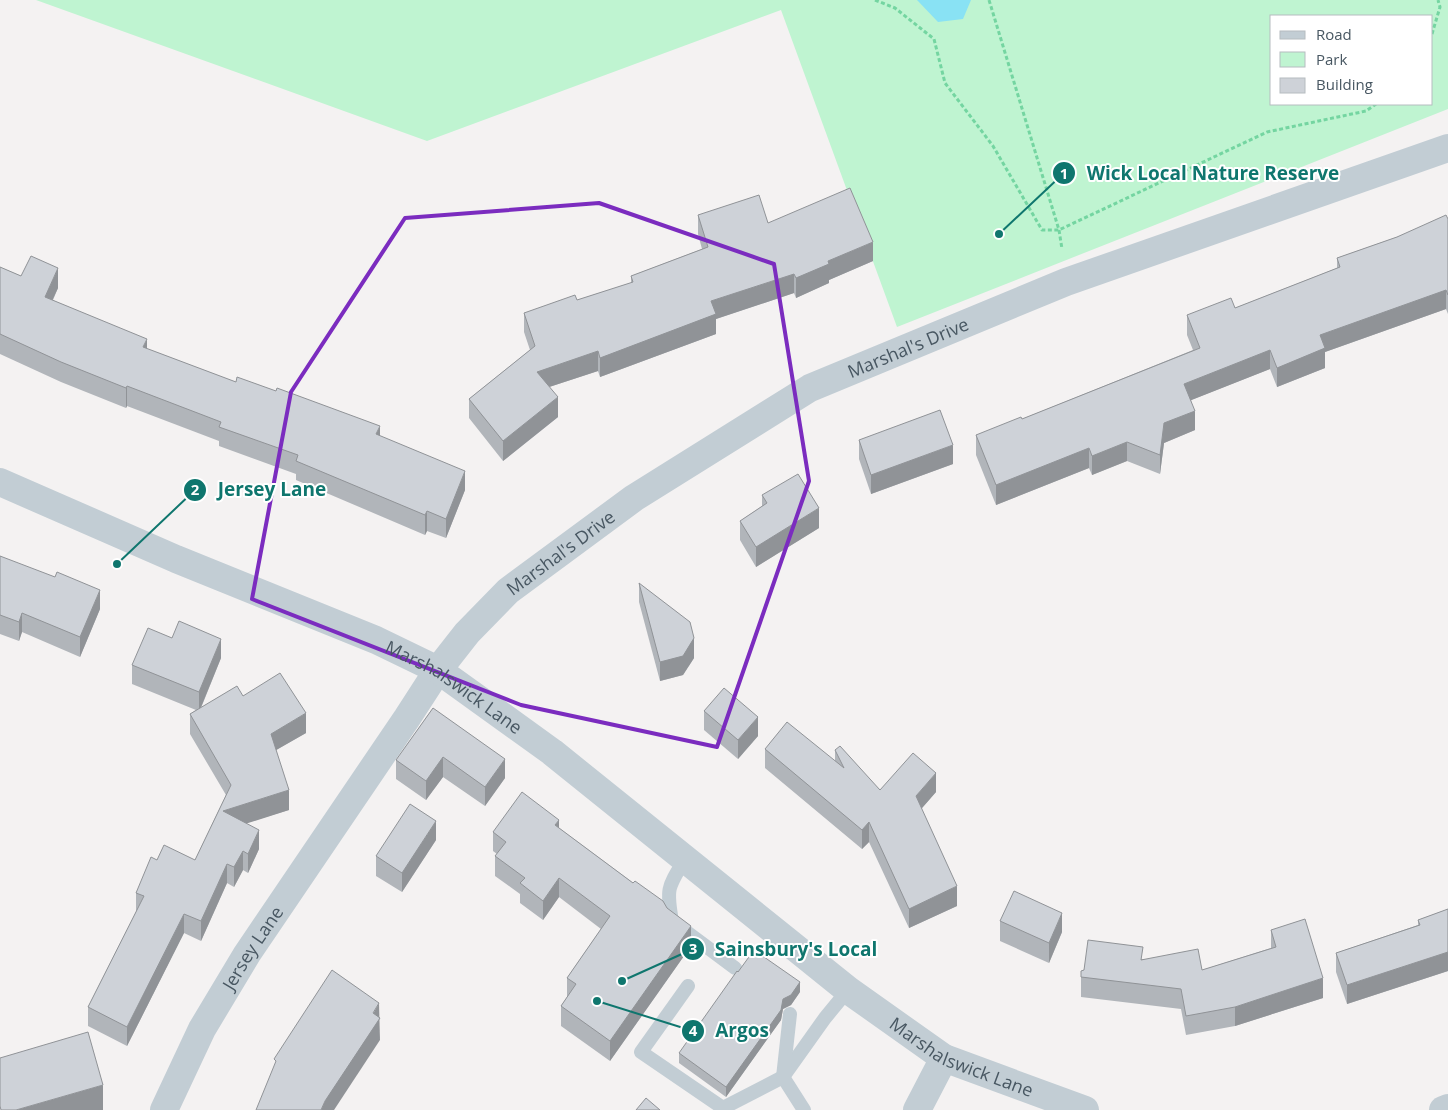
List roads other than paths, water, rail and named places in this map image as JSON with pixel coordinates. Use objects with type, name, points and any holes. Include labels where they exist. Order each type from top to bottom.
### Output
[{"type":"street","name":"Marshal's Drive","points":[[438,670],[467,633],[508,592],[634,498],[810,388],[1066,282],[1448,148]]},
{"type":"street","name":"Marshalswick Lane","points":[[0,482],[176,559],[376,640],[438,670],[552,752],[848,990],[944,1058],[1084,1110]]},
{"type":"street","name":"Jersey Lane","points":[[164,1110],[202,1029],[247,954],[438,670]]},
{"type":"street","points":[[917,1110],[944,1058]]},
{"type":"street","points":[[1443,1110],[1448,1108]]},
{"type":"lane","points":[[686,859],[670,883],[668,899],[672,921],[735,968]]},
{"type":"lane","points":[[688,986],[641,1052],[723,1108],[783,1077],[825,1018],[848,990]]},
{"type":"lane","points":[[790,1014],[783,1077],[804,1110]]},
{"type":"water","points":[[917,0],[971,0],[963,19],[938,22]]},
{"type":"place","name":"Wick Local Nature Reserve","points":[[999,234]]},
{"type":"place","name":"Jersey Lane","points":[[117,564]]},
{"type":"place","name":"Sainsbury's Local","points":[[622,981]]},
{"type":"place","name":"Argos","points":[[597,1001]]}]
